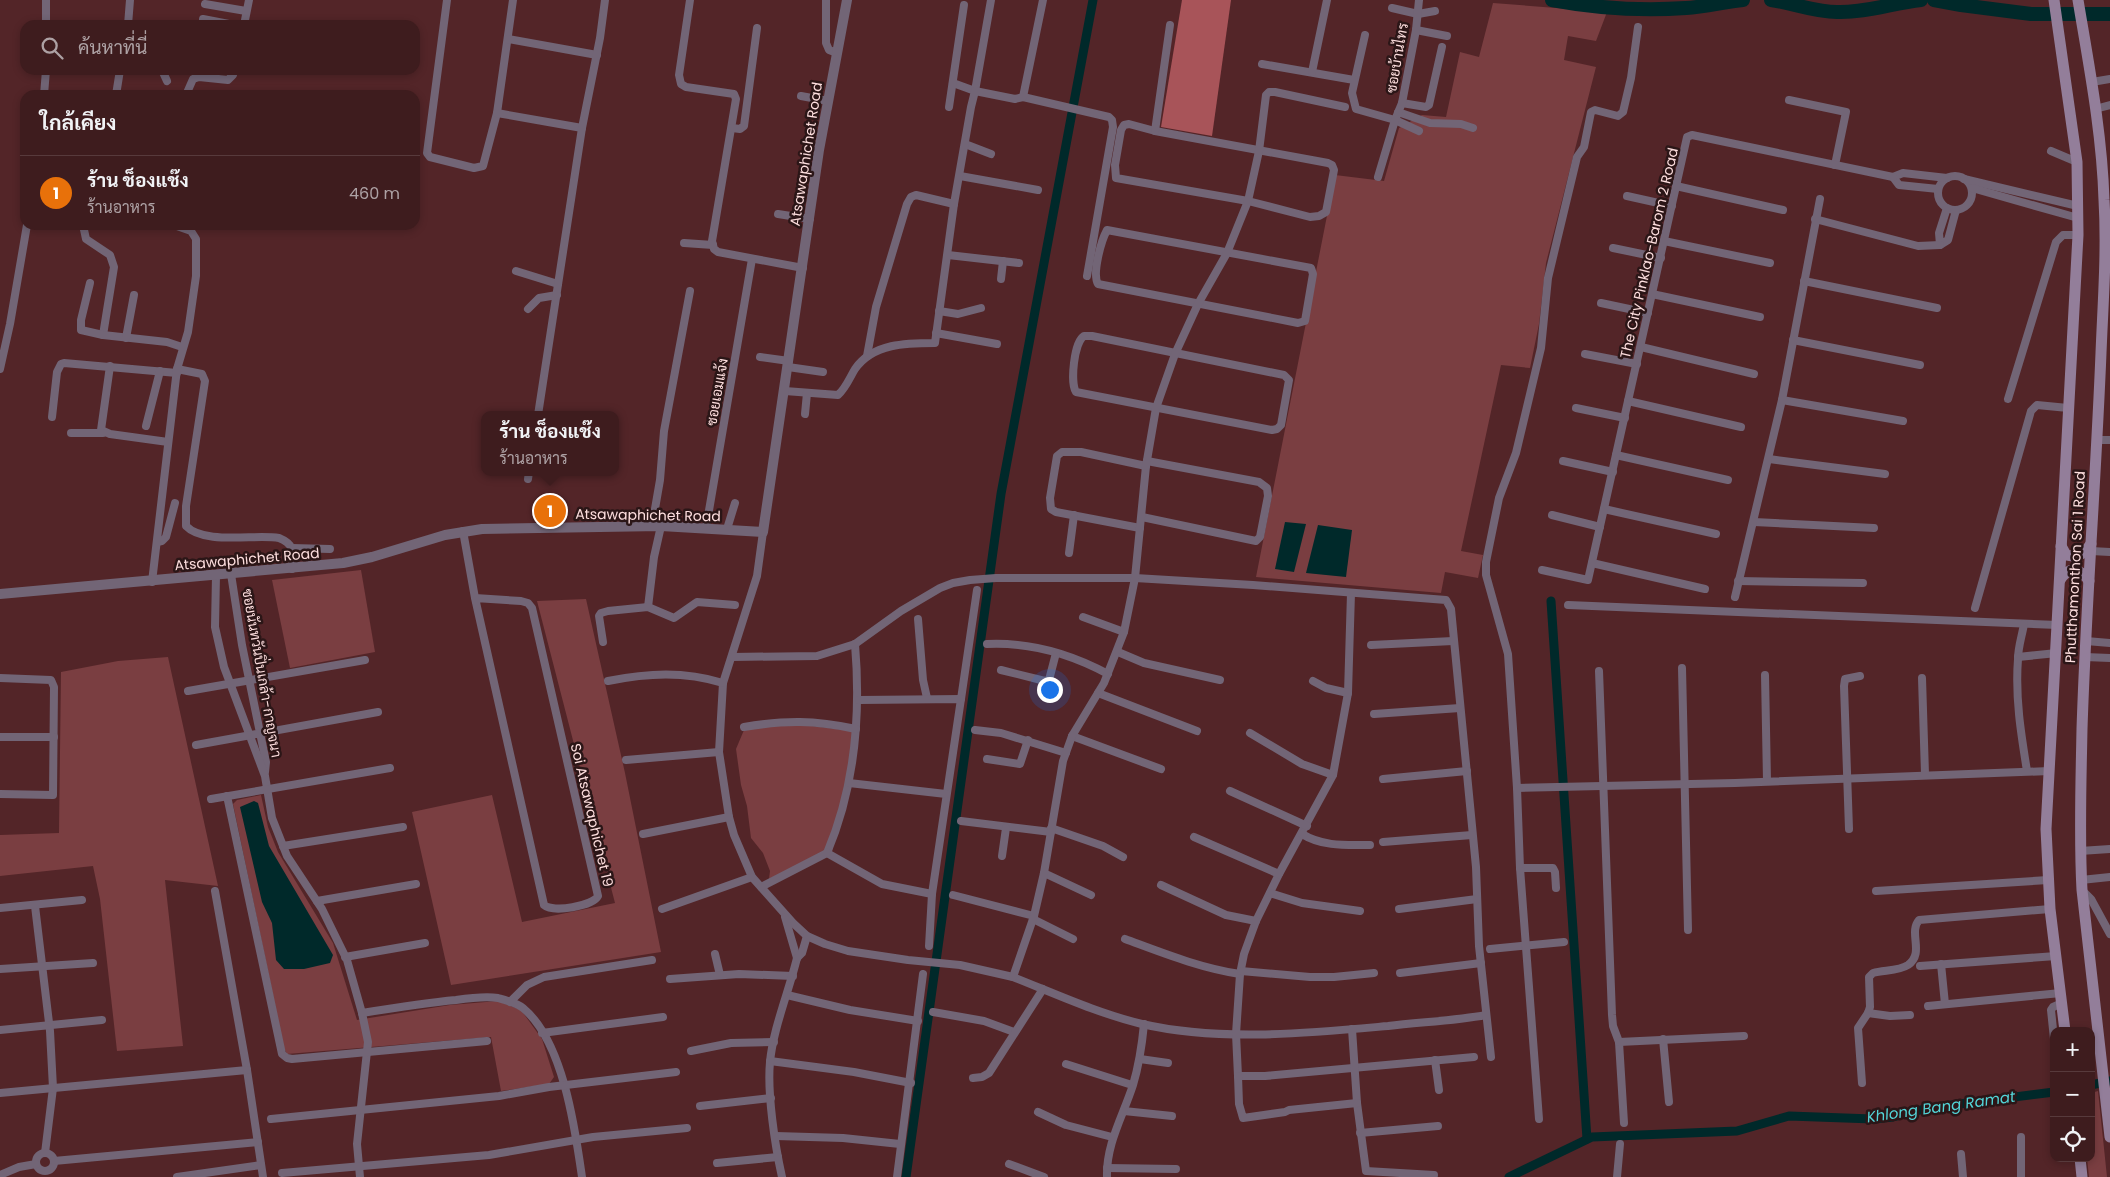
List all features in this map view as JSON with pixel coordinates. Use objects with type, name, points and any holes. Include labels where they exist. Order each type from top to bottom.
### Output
[{"type":"main road","name":"Phutthamonthon Sai 1 Road","points":[[2054,0],[2077,162],[2078,212],[2057,653],[2046,829],[2050,909],[2065,1027]]},
{"type":"main road","name":"Phutthamonthon Sai 1 Road","points":[[2078,0],[2092,82],[2104,200],[2108,262],[2085,657],[2080,852],[2081,885],[2110,1137]]},
{"type":"main road","points":[[2061,545],[2066,555],[2076,557],[2091,548]]},
{"type":"main road","points":[[2060,580],[2066,572],[2076,570],[2084,574],[2089,582]]},
{"type":"main road","points":[[2080,1162],[2082,1177]]},
{"type":"street","points":[[46,0],[46,20]]},
{"type":"street","points":[[128,20],[130,0]]},
{"type":"street","points":[[245,20],[248,0]]},
{"type":"street","points":[[446,0],[427,153],[430,157],[439,160],[474,168],[483,166],[497,113],[513,0]]},
{"type":"street","points":[[539,411],[582,128],[597,55],[605,0]]},
{"type":"street","points":[[690,0],[679,75],[681,84],[686,88],[734,94],[736,107],[712,241],[713,245],[718,252],[803,268]]},
{"type":"street","points":[[826,0],[826,44],[829,50],[837,52]]},
{"type":"street","name":"Atsawaphichet Road","points":[[0,594],[152,582],[343,563],[372,557],[463,530],[656,526],[763,532],[819,150],[847,0]]},
{"type":"street","points":[[785,391],[838,395],[861,361],[868,356],[888,346],[935,343],[954,204],[991,0]]},
{"type":"street","points":[[1023,97],[1043,0]]},
{"type":"street","points":[[1312,72],[1327,0]]},
{"type":"street","name":"ซอยบ้านไทร","points":[[1378,177],[1396,116],[1402,103],[1416,30],[1419,0]]},
{"type":"street","points":[[205,4],[246,11]]},
{"type":"street","points":[[949,107],[964,6]]},
{"type":"street","points":[[1392,8],[1418,14],[1435,11]]},
{"type":"street","points":[[203,19],[208,20]]},
{"type":"street","points":[[1155,131],[1170,25]]},
{"type":"street","points":[[1539,1119],[1525,946],[1508,654],[1488,586],[1486,562],[1499,498],[1516,453],[1541,348],[1548,278],[1577,157],[1584,147],[1591,112],[1595,110],[1618,116],[1623,112],[1631,78],[1638,27]]},
{"type":"street","points":[[732,128],[740,129],[744,126],[757,28]]},
{"type":"street","points":[[1416,30],[1447,36]]},
{"type":"street","points":[[1365,34],[1352,93],[1356,109],[1430,124],[1455,123],[1473,128]]},
{"type":"street","points":[[508,39],[597,55]]},
{"type":"street","points":[[1402,103],[1429,105],[1442,47]]},
{"type":"street","points":[[1262,64],[1354,80]]},
{"type":"street","points":[[44,90],[46,75]]},
{"type":"street","points":[[117,90],[119,75]]},
{"type":"street","points":[[164,75],[167,81]]},
{"type":"street","points":[[188,90],[193,79],[199,77],[228,80],[233,75]]},
{"type":"street","points":[[2092,82],[2110,79]]},
{"type":"street","points":[[953,83],[975,91],[1015,99],[1023,97],[1109,117],[1112,120],[1113,127],[1087,276]]},
{"type":"street","points":[[1013,977],[1034,918],[1044,873],[1057,788],[1066,753],[1072,736],[1108,674],[1118,652],[1124,632],[1135,578],[1146,463],[1156,408],[1175,354],[1198,304],[1228,253],[1248,201],[1259,151],[1266,95],[1269,92],[1345,107]]},
{"type":"street","points":[[801,96],[828,101]]},
{"type":"street","points":[[1789,100],[1846,112],[1835,165]]},
{"type":"street","points":[[2095,109],[2110,105]]},
{"type":"street","points":[[497,113],[582,128]]},
{"type":"street","points":[[1396,116],[1419,131]]},
{"type":"street","points":[[1129,124],[1155,131],[1259,151],[1332,166],[1334,170],[1326,212],[1319,216],[1310,217],[1248,201],[1116,178],[1115,165],[1121,130],[1124,125],[1129,124]]},
{"type":"street","name":"The City Pinklao-Barom 2 Road","points":[[1542,570],[1588,580],[1687,137],[1692,135],[1893,177]]},
{"type":"street","points":[[965,144],[991,154]]},
{"type":"street","points":[[2051,151],[2077,162]]},
{"type":"street","points":[[1938,189],[1899,185],[1893,177],[1903,173],[1947,178],[1956,176],[2078,212]]},
{"type":"street","points":[[960,176],[1038,190]]},
{"type":"street","points":[[1947,178],[1938,189],[1939,200],[1947,208],[1956,210],[1968,205],[1971,200],[1972,188]]},
{"type":"street","points":[[1964,179],[1972,188],[2078,212]]},
{"type":"street","points":[[1676,186],[1783,210]]},
{"type":"street","points":[[868,356],[876,307],[907,204],[911,197],[916,195],[954,204]]},
{"type":"street","points":[[1627,196],[1672,206]]},
{"type":"street","points":[[1735,597],[1782,400],[1820,199]]},
{"type":"street","points":[[1940,246],[1939,233],[1947,208]]},
{"type":"street","points":[[1815,219],[1918,246],[1940,246],[1948,240],[1956,210]]},
{"type":"street","points":[[778,214],[810,219]]},
{"type":"street","points":[[0,369],[10,324],[26,230]]},
{"type":"street","points":[[84,230],[86,239],[110,255],[114,267],[103,335]]},
{"type":"street","points":[[152,582],[177,371],[182,347],[188,332],[196,276],[196,239],[191,232],[186,230]]},
{"type":"street","points":[[1107,230],[1228,253],[1311,268],[1313,274],[1305,320],[1298,323],[1098,284],[1096,275],[1101,244],[1107,230]]},
{"type":"street","points":[[2008,399],[2056,242],[2063,235],[2078,235]]},
{"type":"street","points":[[1664,240],[1770,263]]},
{"type":"street","points":[[684,243],[713,245]]},
{"type":"street","points":[[1612,248],[1660,258]]},
{"type":"street","points":[[948,255],[1019,263]]},
{"type":"street","name":"ซอยเอมแจ้ง","points":[[706,528],[752,259]]},
{"type":"street","points":[[1000,279],[1003,261]]},
{"type":"street","points":[[516,270],[558,284]]},
{"type":"street","points":[[1804,281],[1937,308]]},
{"type":"street","points":[[90,284],[80,326],[85,332],[167,342],[182,347]]},
{"type":"street","points":[[648,607],[664,431],[690,291]]},
{"type":"street","points":[[1652,294],[1760,317]]},
{"type":"street","points":[[126,338],[134,295]]},
{"type":"street","points":[[528,309],[539,298],[557,295]]},
{"type":"street","points":[[1601,303],[1648,313]]},
{"type":"street","points":[[939,311],[958,314],[981,308]]},
{"type":"street","points":[[936,333],[997,344]]},
{"type":"street","points":[[1092,336],[1287,376],[1288,384],[1281,425],[1277,430],[1156,408],[1076,392],[1072,379],[1080,338],[1092,336]]},
{"type":"street","points":[[1793,340],[1920,365]]},
{"type":"street","points":[[1640,347],[1754,374]]},
{"type":"street","points":[[1585,354],[1637,364]]},
{"type":"street","points":[[760,357],[822,372]]},
{"type":"street","points":[[52,417],[58,372],[61,364],[69,363],[202,374],[205,381],[186,506],[186,526],[192,531],[222,537],[279,538],[287,542],[292,548],[292,569]]},
{"type":"street","points":[[104,433],[100,427],[110,366]]},
{"type":"street","points":[[146,426],[160,371]]},
{"type":"street","points":[[805,414],[807,393]]},
{"type":"street","points":[[1782,400],[1904,421]]},
{"type":"street","points":[[1628,401],[1741,427]]},
{"type":"street","points":[[1975,608],[2031,411],[2037,405],[2068,408]]},
{"type":"street","points":[[1576,408],[1625,418]]},
{"type":"street","points":[[72,433],[104,433],[168,442]]},
{"type":"street","points":[[2098,440],[2110,440]]},
{"type":"street","points":[[1140,528],[1056,512],[1051,509],[1050,505],[1058,456],[1062,452],[1081,452],[1259,482],[1267,488],[1268,496],[1260,537],[1256,541],[1142,516]]},
{"type":"street","points":[[1616,455],[1728,480]]},
{"type":"street","points":[[1769,459],[1885,474]]},
{"type":"street","points":[[1563,461],[1613,472]]},
{"type":"street","points":[[157,542],[162,541],[166,537],[175,503]]},
{"type":"street","points":[[727,529],[735,503]]},
{"type":"street","points":[[1604,508],[1716,534]]},
{"type":"street","points":[[1069,553],[1074,515]]},
{"type":"street","points":[[1552,515],[1600,527]]},
{"type":"street","points":[[1754,522],[1874,528]]},
{"type":"street","name":"Soi Atsawaphichet 19","points":[[463,530],[475,598],[544,905],[552,910],[591,902],[596,900],[598,896],[532,608],[528,603],[522,601],[475,598]]},
{"type":"street","points":[[763,532],[752,594],[723,682],[719,752],[729,817],[752,877],[785,915],[807,936],[848,950],[908,960],[960,965],[1013,977],[1109,1015],[1144,1024],[1236,1034],[1352,1029],[1486,1015]]},
{"type":"street","points":[[292,548],[330,549]]},
{"type":"street","points":[[2091,548],[2110,552]]},
{"type":"street","points":[[1592,563],[1705,589]]},
{"type":"street","name":"ซอยนันทวันปิ่นเกล้า-กาญจนา","points":[[231,574],[266,762],[265,776]]},
{"type":"street","name":"ซอยนันทวันปิ่นเกล้า-กาญจนา","points":[[216,575],[215,627],[224,667],[232,684],[265,776],[272,818],[288,856],[317,901],[345,957],[362,1013],[368,1042],[357,1144],[360,1177]]},
{"type":"street","points":[[732,657],[817,656],[855,644],[940,588],[970,580],[996,578],[1135,578],[1446,600],[1451,609],[1472,834],[1481,963],[1491,1057]]},
{"type":"street","points":[[1738,581],[1862,583]]},
{"type":"street","points":[[929,946],[932,894],[977,590]]},
{"type":"street","points":[[1351,593],[1348,693],[1333,776],[1279,874],[1256,922],[1244,954],[1236,1034],[1239,1104],[1242,1118],[1289,1110],[1357,1104]]},
{"type":"street","points":[[603,642],[599,621],[602,613],[648,607],[674,618],[697,602],[735,605]]},
{"type":"street","points":[[1568,605],[2058,625]]},
{"type":"street","points":[[1083,617],[1124,632]]},
{"type":"street","points":[[918,619],[923,680],[927,698]]},
{"type":"street","points":[[2024,624],[2018,657],[2019,720],[2027,771]]},
{"type":"street","points":[[1371,645],[1453,640]]},
{"type":"street","points":[[2086,641],[2110,642]]},
{"type":"street","points":[[762,887],[827,853],[839,824],[849,783],[859,700],[855,644]]},
{"type":"street","points":[[987,644],[1023,645],[1056,653],[1083,662],[1108,674]]},
{"type":"street","points":[[1118,652],[1144,663],[1220,680]]},
{"type":"street","points":[[1001,670],[1045,681],[1049,680],[1056,653]]},
{"type":"street","points":[[2018,657],[2057,653]]},
{"type":"street","points":[[2085,657],[2110,658]]},
{"type":"street","points":[[188,691],[365,660]]},
{"type":"street","points":[[1682,668],[1688,930]]},
{"type":"street","points":[[1599,671],[1612,1015],[1613,1026],[1619,1042],[1624,1123]]},
{"type":"street","points":[[608,681],[634,676],[680,674],[705,677],[723,682]]},
{"type":"street","points":[[1765,675],[1767,781]]},
{"type":"street","points":[[1849,829],[1844,681],[1848,677],[1860,676]]},
{"type":"street","points":[[0,678],[51,680],[54,688],[53,795],[0,794]]},
{"type":"street","points":[[1922,678],[1925,774]]},
{"type":"street","points":[[1314,682],[1326,688],[1348,693]]},
{"type":"street","points":[[1098,693],[1197,731]]},
{"type":"street","points":[[859,700],[961,699]]},
{"type":"street","points":[[1374,714],[1460,708]]},
{"type":"street","points":[[196,745],[378,712]]},
{"type":"street","points":[[744,727],[780,721],[804,721],[856,729]]},
{"type":"street","points":[[975,730],[1001,733],[1066,753]]},
{"type":"street","points":[[1250,733],[1302,764],[1333,776]]},
{"type":"street","points":[[1072,736],[1161,769]]},
{"type":"street","points":[[0,737],[54,737]]},
{"type":"street","points":[[987,759],[1020,764],[1028,740]]},
{"type":"street","points":[[626,760],[719,752]]},
{"type":"street","points":[[211,799],[390,768]]},
{"type":"street","points":[[1383,779],[1466,771]]},
{"type":"street","points":[[1517,788],[2049,771]]},
{"type":"street","points":[[849,783],[946,794]]},
{"type":"street","points":[[1230,791],[1307,826]]},
{"type":"street","points":[[226,796],[282,1054],[292,1059],[487,1041]]},
{"type":"street","points":[[643,834],[729,817]]},
{"type":"street","points":[[961,821],[1006,828],[1051,830],[1103,846],[1123,857]]},
{"type":"street","points":[[283,846],[403,827]]},
{"type":"street","points":[[1002,856],[1006,828]]},
{"type":"street","points":[[1302,834],[1311,839],[1334,845],[1370,845]]},
{"type":"street","points":[[1383,842],[1472,834]]},
{"type":"street","points":[[1194,837],[1279,874]]},
{"type":"street","points":[[2080,852],[2110,849]]},
{"type":"street","points":[[827,853],[882,884],[932,894]]},
{"type":"street","points":[[1520,868],[1553,868],[1556,888]]},
{"type":"street","points":[[1044,873],[1091,895]]},
{"type":"street","points":[[662,909],[752,877]]},
{"type":"street","points":[[2110,877],[2081,885],[2110,934]]},
{"type":"street","points":[[1876,891],[2048,880]]},
{"type":"street","points":[[317,901],[416,884]]},
{"type":"street","points":[[1161,885],[1226,915],[1256,922]]},
{"type":"street","points":[[215,891],[248,1070],[263,1177]]},
{"type":"street","points":[[1270,893],[1302,903],[1360,911]]},
{"type":"street","points":[[953,895],[1034,918],[1074,939]]},
{"type":"street","points":[[1399,909],[1476,899]]},
{"type":"street","points":[[0,908],[82,900]]},
{"type":"street","points":[[35,906],[50,1026],[53,1088],[45,1153]]},
{"type":"street","points":[[1862,1083],[1858,1028],[1868,1013],[1870,975],[1902,968],[1912,961],[1916,956],[1915,927],[1919,920],[2050,909]]},
{"type":"street","points":[[782,1177],[771,1098],[770,1061],[797,958],[785,915]]},
{"type":"street","points":[[797,958],[802,953],[807,936]]},
{"type":"street","points":[[1125,939],[1205,968],[1241,973],[1326,977],[1374,973]]},
{"type":"street","points":[[1490,950],[1564,942]]},
{"type":"street","points":[[345,957],[425,943]]},
{"type":"street","points":[[715,954],[720,975]]},
{"type":"street","points":[[1920,966],[2056,956]]},
{"type":"street","points":[[510,1002],[527,985],[544,977],[652,960]]},
{"type":"street","points":[[0,969],[92,963]]},
{"type":"street","points":[[1400,973],[1481,963]]},
{"type":"street","points":[[1941,964],[1945,1004]]},
{"type":"street","points":[[897,1177],[923,974]]},
{"type":"street","points":[[670,980],[720,975],[793,976]]},
{"type":"street","points":[[973,1078],[982,1077],[988,1073],[1043,989]]},
{"type":"street","points":[[787,995],[850,1010],[918,1022]]},
{"type":"street","points":[[362,1013],[474,998],[498,998],[521,1006],[534,1019],[548,1042],[564,1086],[582,1177]]},
{"type":"street","points":[[1928,1006],[2061,998]]},
{"type":"street","points":[[2053,1027],[2051,1010],[2061,998]]},
{"type":"street","points":[[933,1012],[984,1021],[1014,1032]]},
{"type":"street","points":[[1868,1013],[1890,1016],[1910,1015]]},
{"type":"street","points":[[542,1033],[663,1017]]},
{"type":"street","points":[[0,1030],[102,1020]]},
{"type":"street","points":[[1107,1177],[1112,1137],[1124,1111],[1140,1059],[1144,1024]]},
{"type":"street","points":[[1352,1029],[1357,1104],[1366,1171],[1434,1174]]},
{"type":"street","points":[[1619,1042],[1744,1036]]},
{"type":"street","points":[[1663,1039],[1669,1102]]},
{"type":"street","points":[[691,1051],[732,1043],[774,1042]]},
{"type":"street","points":[[1238,1076],[1265,1076],[1474,1057]]},
{"type":"street","points":[[1140,1059],[1168,1063]]},
{"type":"street","points":[[1435,1060],[1439,1090]]},
{"type":"street","points":[[770,1061],[854,1072],[910,1083]]},
{"type":"street","points":[[1066,1064],[1132,1085]]},
{"type":"street","points":[[0,1093],[248,1070]]},
{"type":"street","points":[[271,1120],[499,1096],[676,1072]]},
{"type":"street","points":[[700,1106],[771,1098]]},
{"type":"street","points":[[1124,1111],[1172,1116]]},
{"type":"street","points":[[1038,1112],[1066,1125],[1112,1137]]},
{"type":"street","points":[[1360,1133],[1438,1126]]},
{"type":"street","points":[[282,1173],[489,1155],[576,1140],[688,1128]]},
{"type":"street","points":[[776,1136],[843,1138],[900,1144]]},
{"type":"street","points":[[2021,1137],[2021,1177]]},
{"type":"street","points":[[54,1161],[258,1142]]},
{"type":"street","points":[[1617,1177],[1620,1144]]},
{"type":"street","points":[[45,1153],[51,1155],[54,1161],[52,1167],[46,1170],[40,1169],[36,1164],[38,1156],[45,1153]]},
{"type":"street","points":[[1960,1154],[1963,1177]]},
{"type":"street","points":[[716,1163],[778,1157]]},
{"type":"street","points":[[0,1174],[19,1167],[36,1164]]},
{"type":"street","points":[[1009,1164],[1044,1177]]},
{"type":"street","points":[[178,1177],[261,1165]]},
{"type":"street","points":[[1107,1168],[1176,1168]]},
{"type":"shaded area","points":[[1182,0],[1231,0],[1212,136],[1161,127]]},
{"type":"shaded area","points":[[1493,3],[1607,12],[1596,41],[1568,36],[1564,60],[1596,67],[1546,263],[1539,324],[1530,368],[1501,365],[1461,551],[1483,555],[1478,578],[1445,572],[1441,593],[1256,577],[1335,175],[1384,181],[1399,128],[1422,115],[1446,117],[1460,52],[1479,57]]},
{"type":"shaded area","points":[[361,570],[375,652],[290,668],[272,580]]},
{"type":"shaded area","points":[[586,599],[625,773],[661,952],[451,985],[412,812],[492,795],[522,922],[615,903],[537,601]]},
{"type":"shaded area","points":[[168,657],[218,886],[165,880],[183,1046],[117,1051],[100,899],[93,866],[0,876],[0,835],[59,833],[61,672],[118,661]]},
{"type":"shaded area","points":[[780,724],[853,731],[846,786],[832,852],[769,879],[770,871],[763,853],[751,838],[736,749],[744,730]]},
{"type":"shaded area","points":[[261,795],[268,827],[278,852],[333,943],[357,1020],[450,1005],[498,1001],[521,1010],[542,1039],[554,1077],[549,1084],[501,1091],[491,1037],[287,1054],[284,1048],[233,804],[237,800]]},
{"type":"shaded area","points":[[2098,1091],[2107,1177],[2089,1177],[2087,1162],[2095,1162],[2095,1092]]},
{"type":"water","points":[[1285,522],[1306,524],[1294,572],[1275,569]]},
{"type":"water","points":[[1318,525],[1352,530],[1346,577],[1306,573]]},
{"type":"water","points":[[254,801],[258,803],[269,846],[333,955],[330,963],[304,969],[284,969],[276,960],[272,923],[262,902],[240,807]]},
{"type":"waterway","points":[[906,1177],[1001,494],[1093,0]]},
{"type":"waterway","points":[[1552,0],[1601,7],[1635,9],[1669,9],[1743,0]]},
{"type":"waterway","points":[[1771,0],[1820,11],[1837,12],[1858,11],[1921,0]]},
{"type":"waterway","points":[[1934,0],[2031,14],[2110,14]]},
{"type":"waterway","points":[[1551,601],[1587,1139]]},
{"type":"waterway","name":"Khlong Bang Ramat","points":[[2095,1084],[2110,1081]]},
{"type":"waterway","name":"Khlong Bang Ramat","points":[[1509,1177],[1592,1137],[1737,1131],[1789,1116],[1873,1119],[1893,1117],[1928,1108],[2050,1093]]},
{"type":"place","name":"ร้าน ช็องแช๊ง","points":[[550,511]]}]
